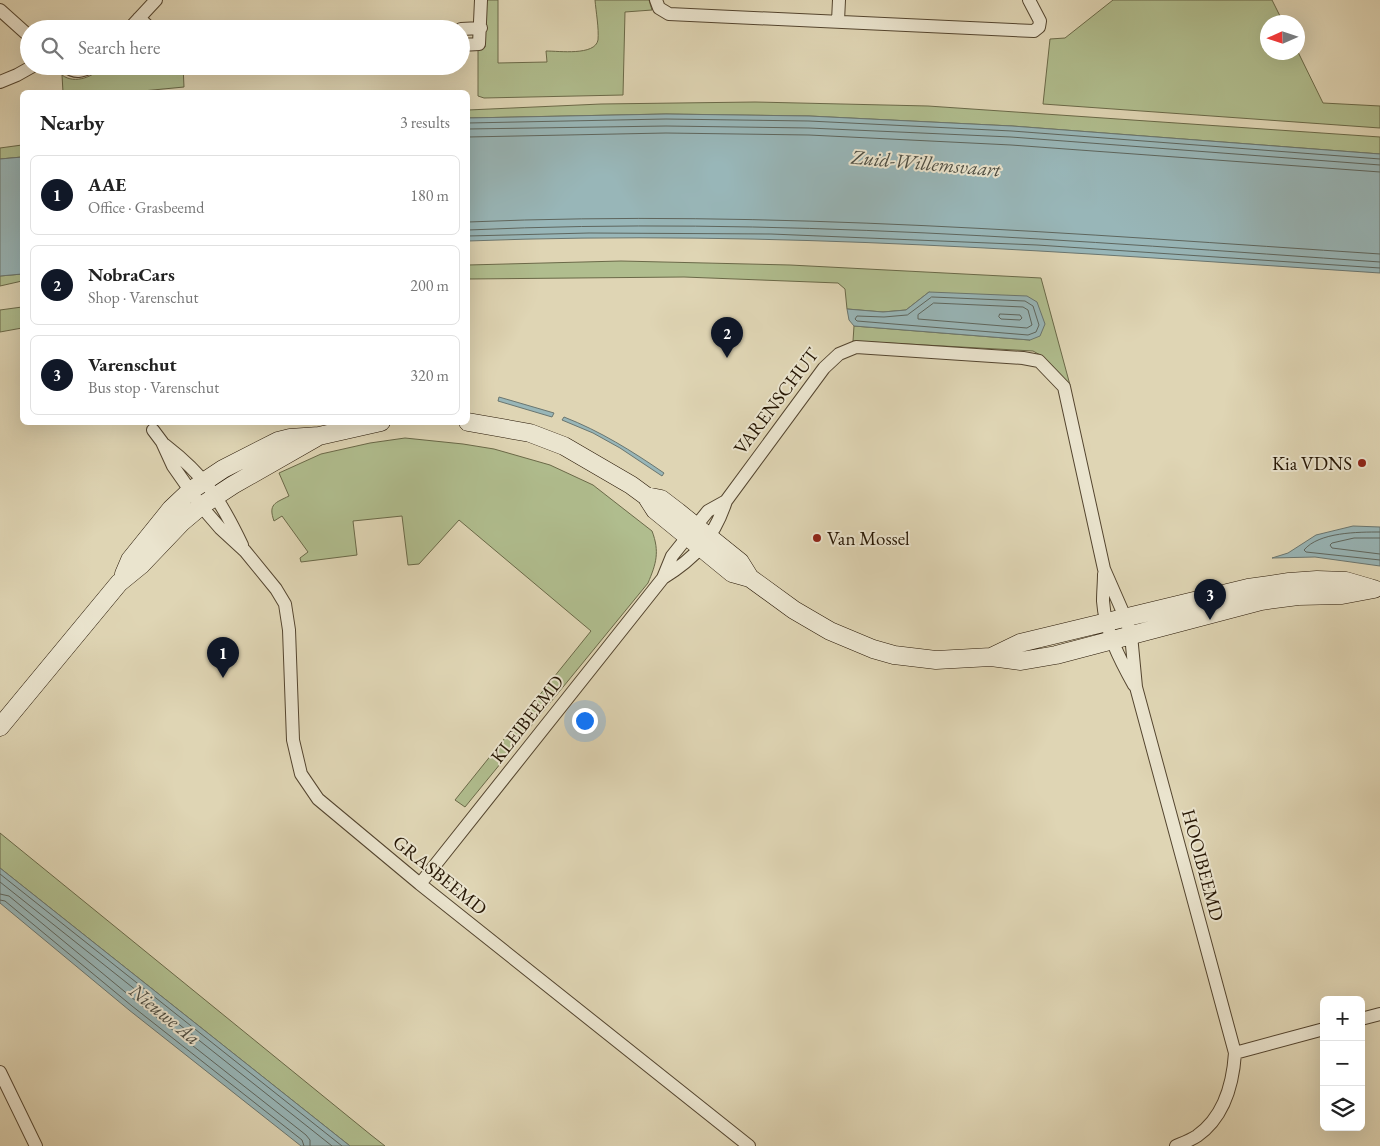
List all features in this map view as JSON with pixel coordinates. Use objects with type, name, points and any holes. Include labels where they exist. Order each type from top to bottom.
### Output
[{"type":"street","points":[[139,18],[156,0]]},
{"type":"street","points":[[470,44],[479,44],[482,0]]},
{"type":"street","points":[[656,0],[659,8],[669,14],[838,20],[1034,31],[1039,27],[1040,21],[1029,0]]},
{"type":"street","points":[[838,20],[840,0]]},
{"type":"street","points":[[0,10],[20,28]]},
{"type":"street","points":[[470,29],[481,28]]},
{"type":"street","points":[[0,82],[20,73]]},
{"type":"street","name":"VARENSCHUT","points":[[699,537],[720,521],[726,501],[824,368],[839,354],[856,347],[1023,358],[1038,361],[1064,387],[1104,569],[1126,617],[1131,635]]},
{"type":"street","points":[[470,422],[530,433],[564,446],[615,475],[646,496],[661,499],[699,537],[740,562],[750,578],[812,622],[873,649],[912,658],[936,660],[991,657],[1022,661],[1056,655],[1261,601],[1298,596],[1342,595],[1377,590]]},
{"type":"street","points":[[119,583],[130,560],[171,509],[190,491],[223,469],[290,438],[320,436],[368,425]]},
{"type":"street","points":[[153,430],[162,442],[173,466],[190,491]]},
{"type":"street","points":[[0,727],[119,583],[141,565],[182,522],[216,496],[320,436]]},
{"type":"street","points":[[162,442],[183,458],[205,481]]},
{"type":"street","name":"GRASBEEMD","points":[[205,481],[216,496],[245,551]]},
{"type":"street","name":"GRASBEEMD","points":[[190,491],[220,528],[245,551],[285,604],[289,630],[293,740],[301,774],[318,799],[420,884],[749,1146]]},
{"type":"street","name":"KLEIBEEMD","points":[[420,884],[664,578],[672,556],[699,537]]},
{"type":"street","name":"VARENSCHUT","points":[[1104,569],[1103,602],[1113,640]]},
{"type":"street","points":[[991,657],[1020,644],[1248,588],[1289,582],[1346,581],[1377,590]]},
{"type":"street","name":"HOOIBEEMD","points":[[1131,635],[1136,687],[1235,1053]]},
{"type":"street","name":"HOOIBEEMD","points":[[1113,640],[1121,661],[1136,687]]},
{"type":"street","points":[[1365,1018],[1380,1014]]},
{"type":"street","points":[[1176,1146],[1197,1136],[1214,1118],[1224,1103],[1234,1074],[1235,1053],[1320,1030]]},
{"type":"street","points":[[0,1072],[36,1146]]},
{"type":"green space","points":[[486,0],[498,0],[498,63],[547,62],[546,51],[584,51],[595,45],[598,40],[595,0],[649,0],[652,10],[625,12],[623,95],[484,98],[478,96],[478,48],[485,47]]},
{"type":"green space","points":[[1113,0],[1272,0],[1280,15],[1260,15],[1260,60],[1302,60],[1323,103],[1380,106],[1380,128],[1043,104],[1050,39],[1065,38]]},
{"type":"green space","points":[[62,75],[73,79],[90,76],[183,75],[184,87],[153,90],[63,90]]},
{"type":"green space","points":[[755,102],[928,106],[1380,137],[1380,154],[1012,126],[809,116],[666,114],[470,118],[470,110],[601,104]]},
{"type":"green space","points":[[20,145],[20,157],[0,159],[0,148]]},
{"type":"green space","points":[[621,261],[790,265],[1041,278],[1070,385],[1042,356],[1033,351],[853,341],[854,326],[1030,340],[929,292],[906,310],[883,312],[847,309],[845,289],[838,283],[684,277],[470,279],[470,265]]},
{"type":"green space","points":[[20,274],[20,281],[0,286],[0,276]]},
{"type":"green space","points":[[20,307],[20,328],[0,332],[0,310]]},
{"type":"green space","points":[[405,438],[494,449],[550,465],[593,485],[652,531],[656,545],[655,564],[648,583],[465,807],[455,800],[591,631],[459,520],[419,564],[408,565],[402,516],[353,521],[357,555],[301,562],[300,558],[308,552],[282,516],[274,521],[272,515],[272,507],[280,500],[289,496],[279,473],[321,454],[370,443]]},
{"type":"green space","points":[[0,833],[385,1146],[350,1146],[0,868]]},
{"type":"water","name":"Zuid-Willemsvaart","points":[[666,114],[809,116],[1012,126],[1380,154],[1380,273],[924,245],[696,238],[470,241],[470,118]]},
{"type":"water","points":[[20,157],[20,274],[0,276],[0,159]]},
{"type":"water","points":[[929,292],[1027,296],[1037,302],[1045,324],[1040,336],[1030,340],[854,326],[849,320],[847,309],[883,312],[906,310]]},
{"type":"water","points":[[499,397],[554,413],[552,417],[498,401]]},
{"type":"water","points":[[564,417],[616,442],[664,473],[662,476],[620,448],[593,433],[562,420]]},
{"type":"water","points":[[1353,526],[1380,527],[1380,566],[1315,557],[1272,558],[1288,553],[1316,535]]},
{"type":"water","name":"Nieuwe Aa","points":[[0,868],[350,1146],[301,1146],[129,1010],[0,903]]},
{"type":"place","name":"NobraCars","points":[[727,358]]},
{"type":"place","name":"Kia VDNS","points":[[1362,463]]},
{"type":"place","name":"Van Mossel","points":[[817,538]]},
{"type":"place","name":"Varenschut","points":[[1210,620]]},
{"type":"place","name":"AAE","points":[[223,678]]}]
